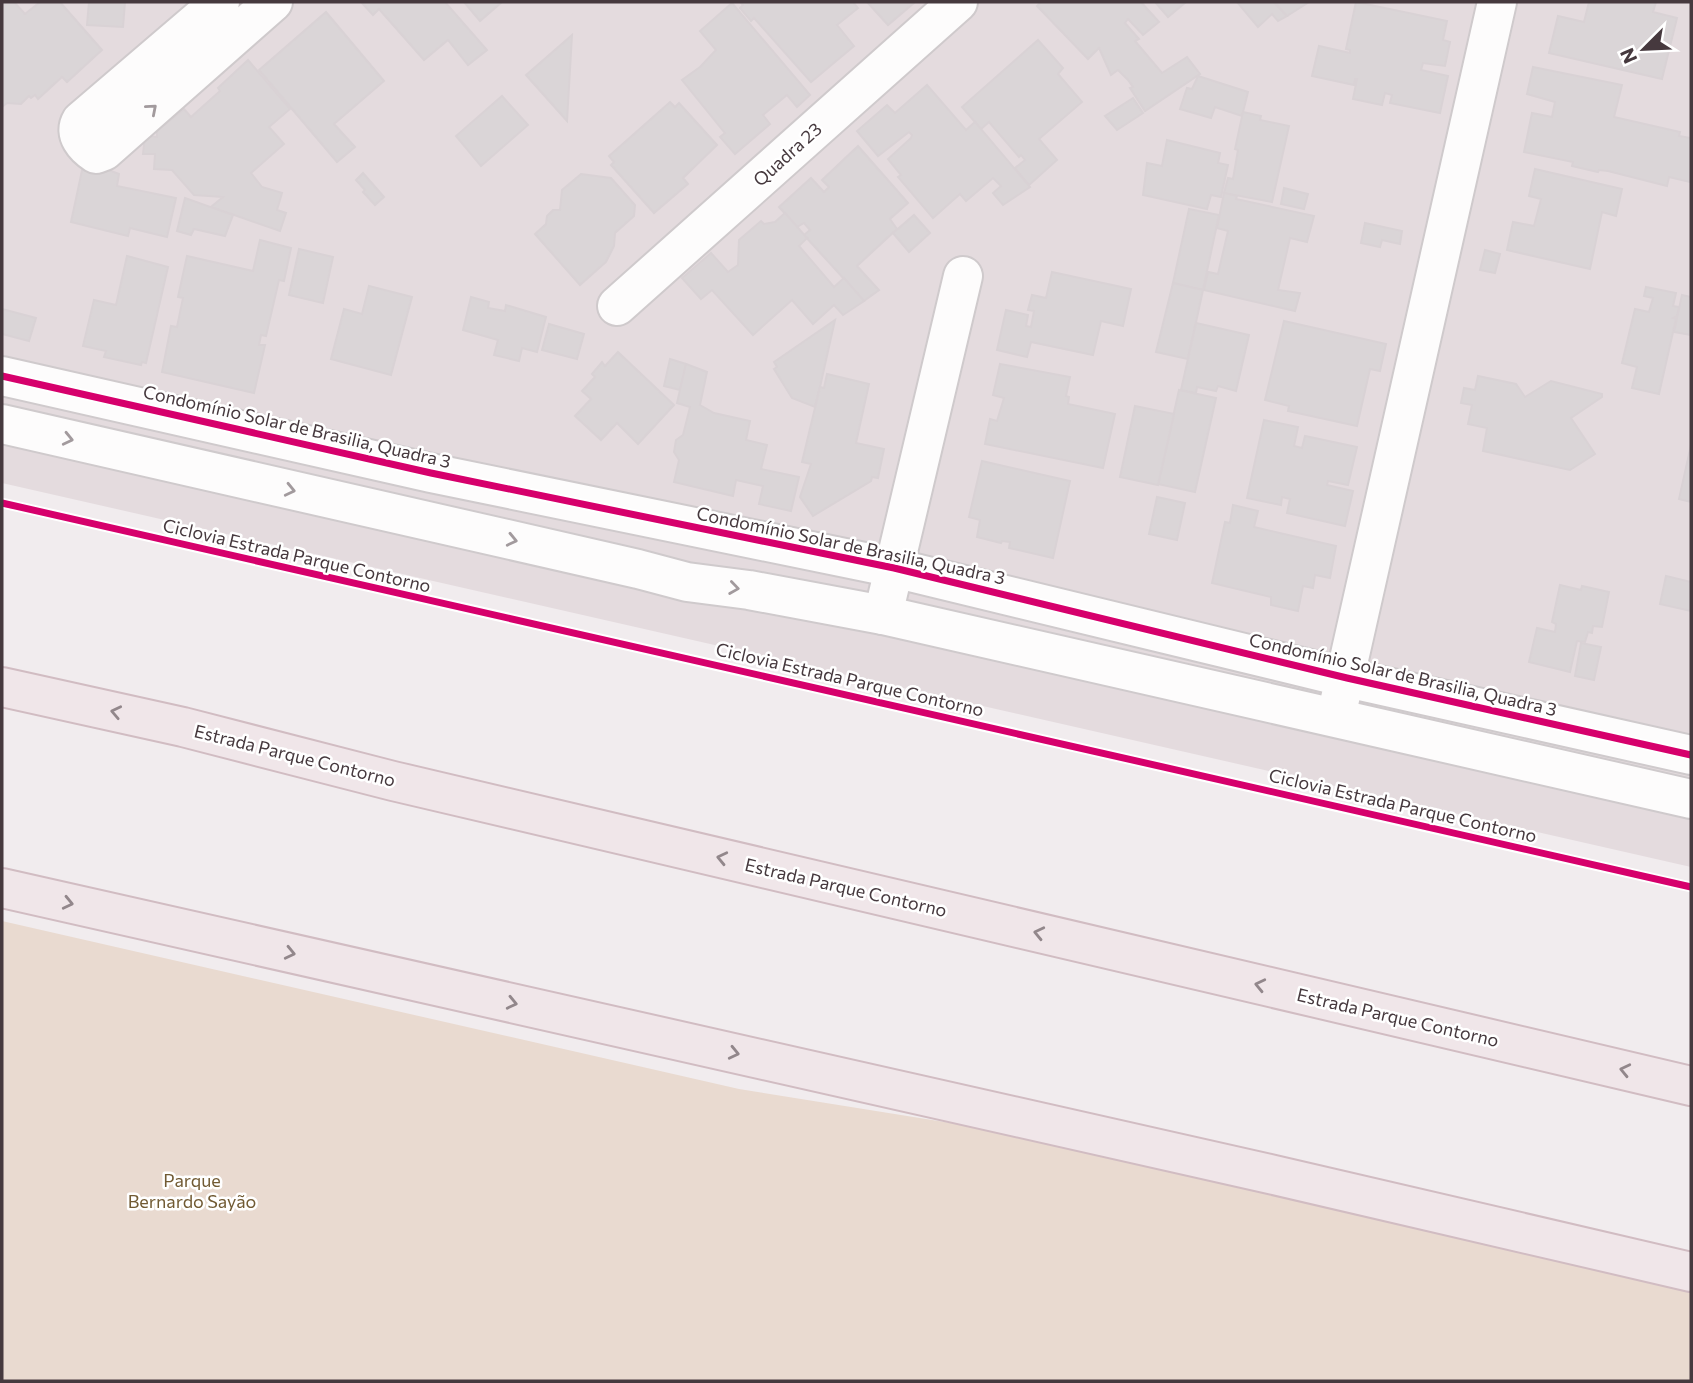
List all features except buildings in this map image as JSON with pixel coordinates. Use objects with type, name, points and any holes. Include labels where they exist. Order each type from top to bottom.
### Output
[{"type":"main road","name":"Estrada Parque Contorno","points":[[2,687],[183,727],[393,781],[1691,1086]]},
{"type":"main road","points":[[2,888],[1691,1272]]},
{"type":"street","points":[[220,2],[78,126],[78,135],[92,152],[96,154],[104,151],[274,2]]},
{"type":"street","name":"Quadra 23","points":[[617,306],[958,2]]},
{"type":"street","points":[[1336,717],[1347,678],[1497,2]]},
{"type":"street","points":[[883,615],[962,276]]},
{"type":"street","name":"Condomínio Solar de Brasilia, Quadra 3","points":[[2,376],[431,473],[894,568],[1347,678],[1691,755]]},
{"type":"street","points":[[2,424],[687,582],[749,590],[883,615],[1691,799]]},
{"type":"street","points":[[251,481],[260,434]]},
{"type":"shaded area","points":[[2,2],[1691,2],[1691,867],[2,483]]},
{"type":"green space","name":"Parque Bernardo Sayão","points":[[2,921],[739,1089],[1274,1175],[1691,1275],[1691,1381],[2,1381]]},
{"type":"cycle path","points":[[2,376],[431,473],[894,568],[1347,678],[1691,755]]},
{"type":"cycle path","name":"Ciclovia Estrada Parque Contorno","points":[[2,503],[1691,887]]}]
